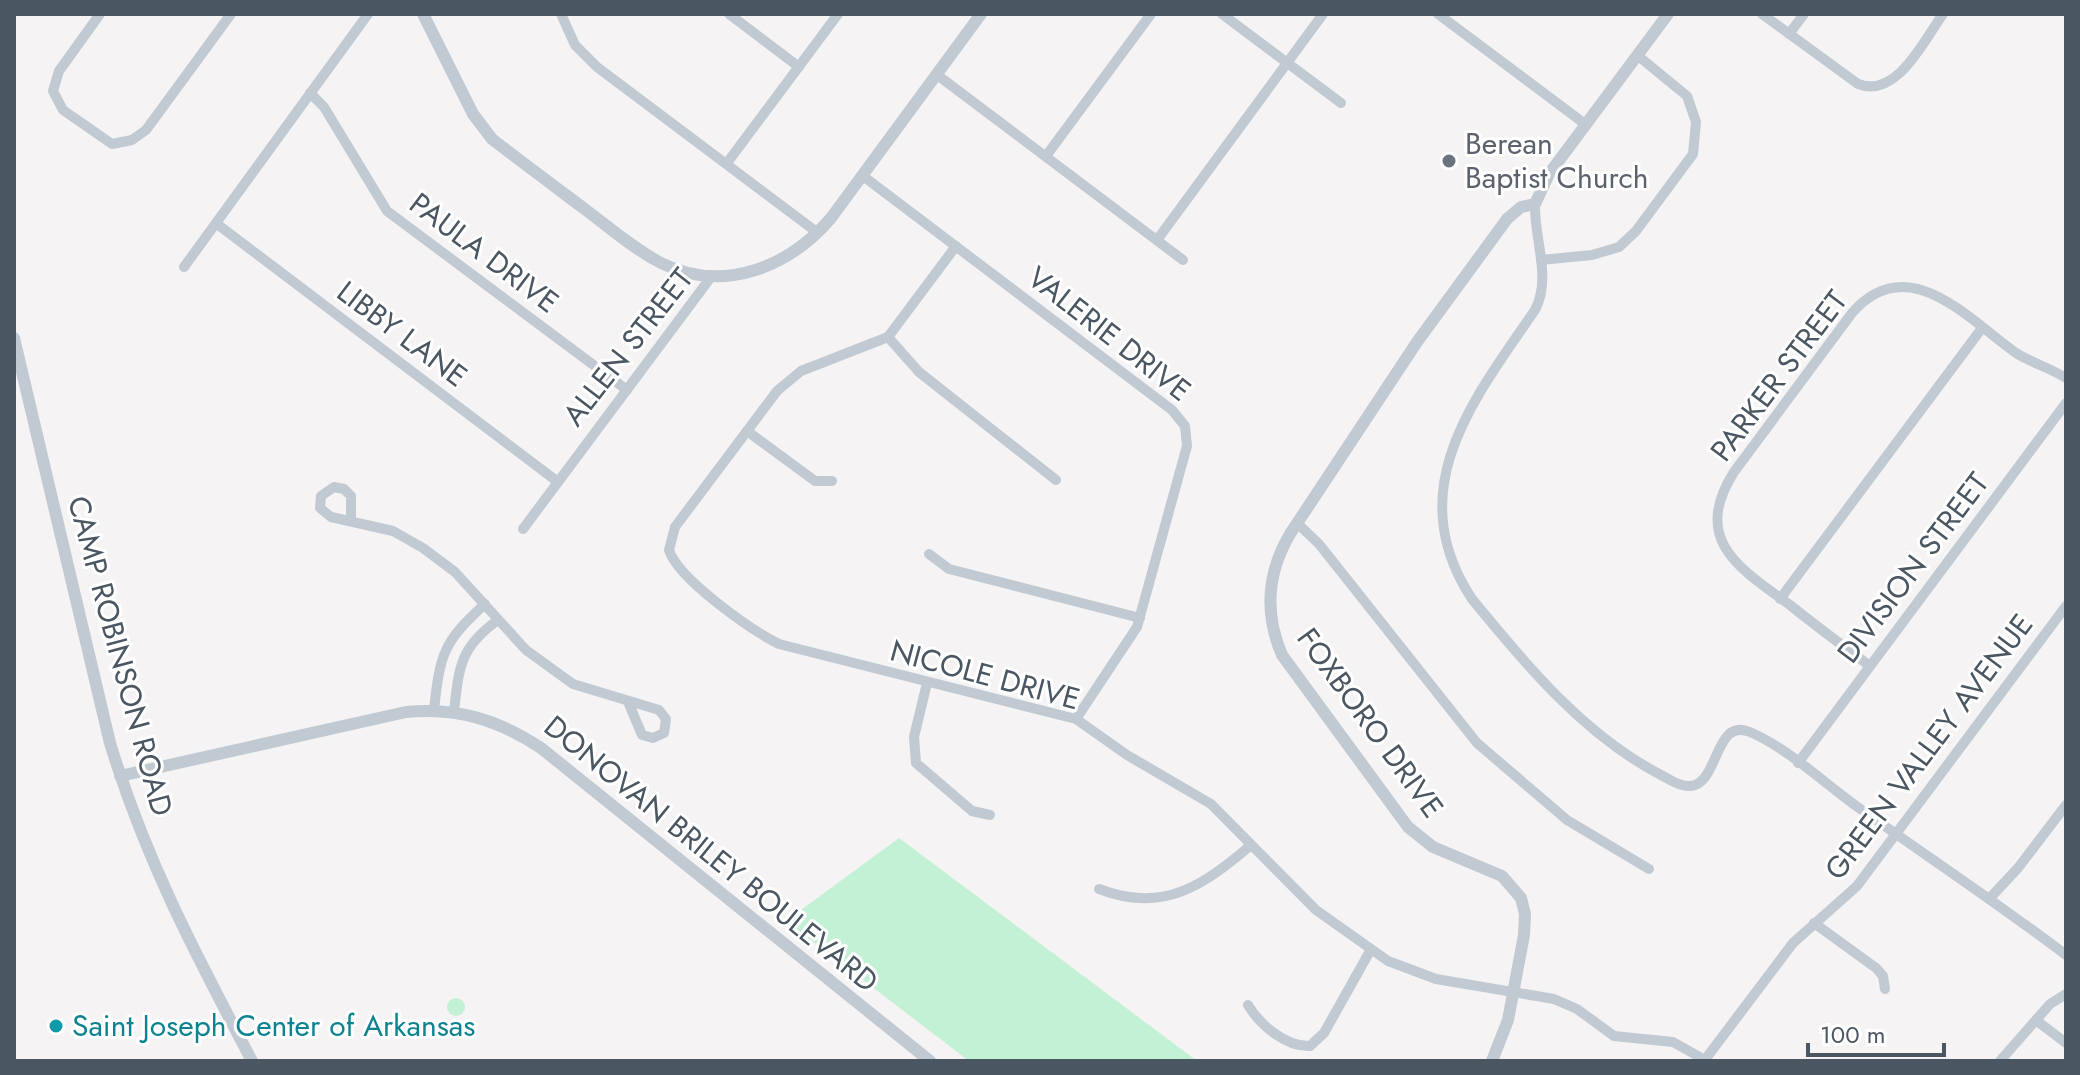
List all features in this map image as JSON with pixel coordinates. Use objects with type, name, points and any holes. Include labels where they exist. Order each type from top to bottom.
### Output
[{"type":"street","points":[[100,14],[59,71],[53,91],[63,110],[112,144],[132,140],[146,130],[231,14]]},
{"type":"street","points":[[184,267],[368,14]]},
{"type":"street","points":[[423,14],[473,114],[492,139],[651,258],[679,270],[711,277]]},
{"type":"street","points":[[561,14],[575,45],[590,61],[818,233]]},
{"type":"street","points":[[729,14],[799,67]]},
{"type":"street","points":[[727,163],[838,14]]},
{"type":"street","name":"ALLEN STREET","points":[[523,529],[711,277],[745,273],[776,264],[800,250],[818,233],[981,14]]},
{"type":"street","points":[[1046,156],[1151,14]]},
{"type":"street","points":[[1222,14],[1341,103]]},
{"type":"street","points":[[1157,240],[1323,14]]},
{"type":"street","points":[[1438,14],[1585,124]]},
{"type":"street","points":[[1668,14],[1549,174],[1535,204],[1543,283],[1537,306],[1474,400],[1446,460],[1442,507],[1452,562],[1472,599],[1591,729],[1657,773],[1680,784],[1694,785],[1703,778],[1732,731],[1748,732],[1798,763],[2066,955]]},
{"type":"street","points":[[1762,14],[1858,84],[1876,87],[1894,78],[1943,14]]},
{"type":"street","points":[[1789,34],[1804,14]]},
{"type":"street","points":[[1541,260],[1592,255],[1619,247],[1636,231],[1693,154],[1696,122],[1687,96],[1637,55]]},
{"type":"street","points":[[936,74],[1183,260]]},
{"type":"street","name":"PAULA DRIVE","points":[[310,93],[324,107],[374,193],[394,217],[627,390]]},
{"type":"street","name":"VALERIE DRIVE","points":[[863,176],[1165,404],[1184,423],[1187,446],[1140,618],[1076,719]]},
{"type":"street","name":"FOXBORO DRIVE","points":[[1492,1061],[1505,1031],[1514,990],[1526,921],[1521,898],[1502,876],[1433,847],[1408,827],[1282,655],[1271,625],[1270,593],[1277,560],[1297,523],[1417,342],[1514,212],[1535,204]]},
{"type":"street","name":"LIBBY LANE","points":[[217,224],[558,482]]},
{"type":"street","points":[[956,246],[888,337],[919,372],[1056,480]]},
{"type":"street","name":"PARKER STREET","points":[[1780,599],[1733,561],[1719,536],[1717,509],[1723,489],[1852,313],[1869,298],[1886,290],[1922,289],[1942,298],[1982,328]]},
{"type":"street","points":[[1870,666],[1780,599],[1982,328],[2027,360],[2066,378]]},
{"type":"street","name":"NICOLE DRIVE","points":[[888,337],[801,371],[777,391],[675,527],[669,550],[675,564],[752,627],[779,644],[1076,719],[1127,755],[1211,804],[1316,910],[1370,951],[1436,979],[1514,990],[1566,1003],[1614,1036],[1673,1042],[1705,1060]]},
{"type":"street","name":"CAMP ROBINSON ROAD","points":[[14,338],[120,776],[161,885],[252,1061]]},
{"type":"street","name":"DIVISION STREET","points":[[1798,763],[2066,403]]},
{"type":"street","points":[[747,431],[812,479],[832,481]]},
{"type":"street","points":[[351,519],[393,531],[423,548],[455,572],[526,650],[557,675],[587,691],[629,704]]},
{"type":"street","points":[[1297,523],[1319,544],[1477,743],[1567,820],[1649,869]]},
{"type":"street","points":[[929,554],[949,569],[1140,618]]},
{"type":"street","points":[[434,710],[445,647],[455,632],[485,604]]},
{"type":"street","name":"GREEN VALLEY AVENUE","points":[[1705,1060],[1793,943],[1851,892],[2066,606]]},
{"type":"street","points":[[454,711],[460,669],[471,643],[498,620]]},
{"type":"street","points":[[455,632],[471,643]]},
{"type":"street","points":[[441,664],[460,669]]},
{"type":"street","points":[[927,683],[914,737],[916,763],[972,811],[990,815]]},
{"type":"street","name":"DONOVAN BRILEY BOULEVARD","points":[[120,776],[375,717],[434,710],[454,711],[508,728],[541,748],[930,1061]]},
{"type":"street","points":[[1989,899],[2018,868],[2066,805]]},
{"type":"street","points":[[1099,889],[1137,897],[1187,891],[1204,883],[1251,845]]},
{"type":"street","points":[[1814,923],[1876,968],[1883,976],[1885,989]]},
{"type":"street","points":[[1248,1005],[1259,1021],[1287,1040],[1310,1046],[1324,1033],[1370,951]]},
{"type":"street","points":[[2000,1061],[2050,1004],[2066,994]]},
{"type":"street","points":[[2037,1021],[2066,1043]]},
{"type":"green space","points":[[899,838],[1197,1061],[969,1061],[786,921]]},
{"type":"green space","points":[[452,998],[460,998],[465,1007],[463,1014],[452,1016],[447,1011],[447,1003]]},
{"type":"place","name":"Berean Baptist Church","points":[[1449,161]]},
{"type":"place","name":"Saint Joseph Center of Arkansas","points":[[56,1026]]}]
